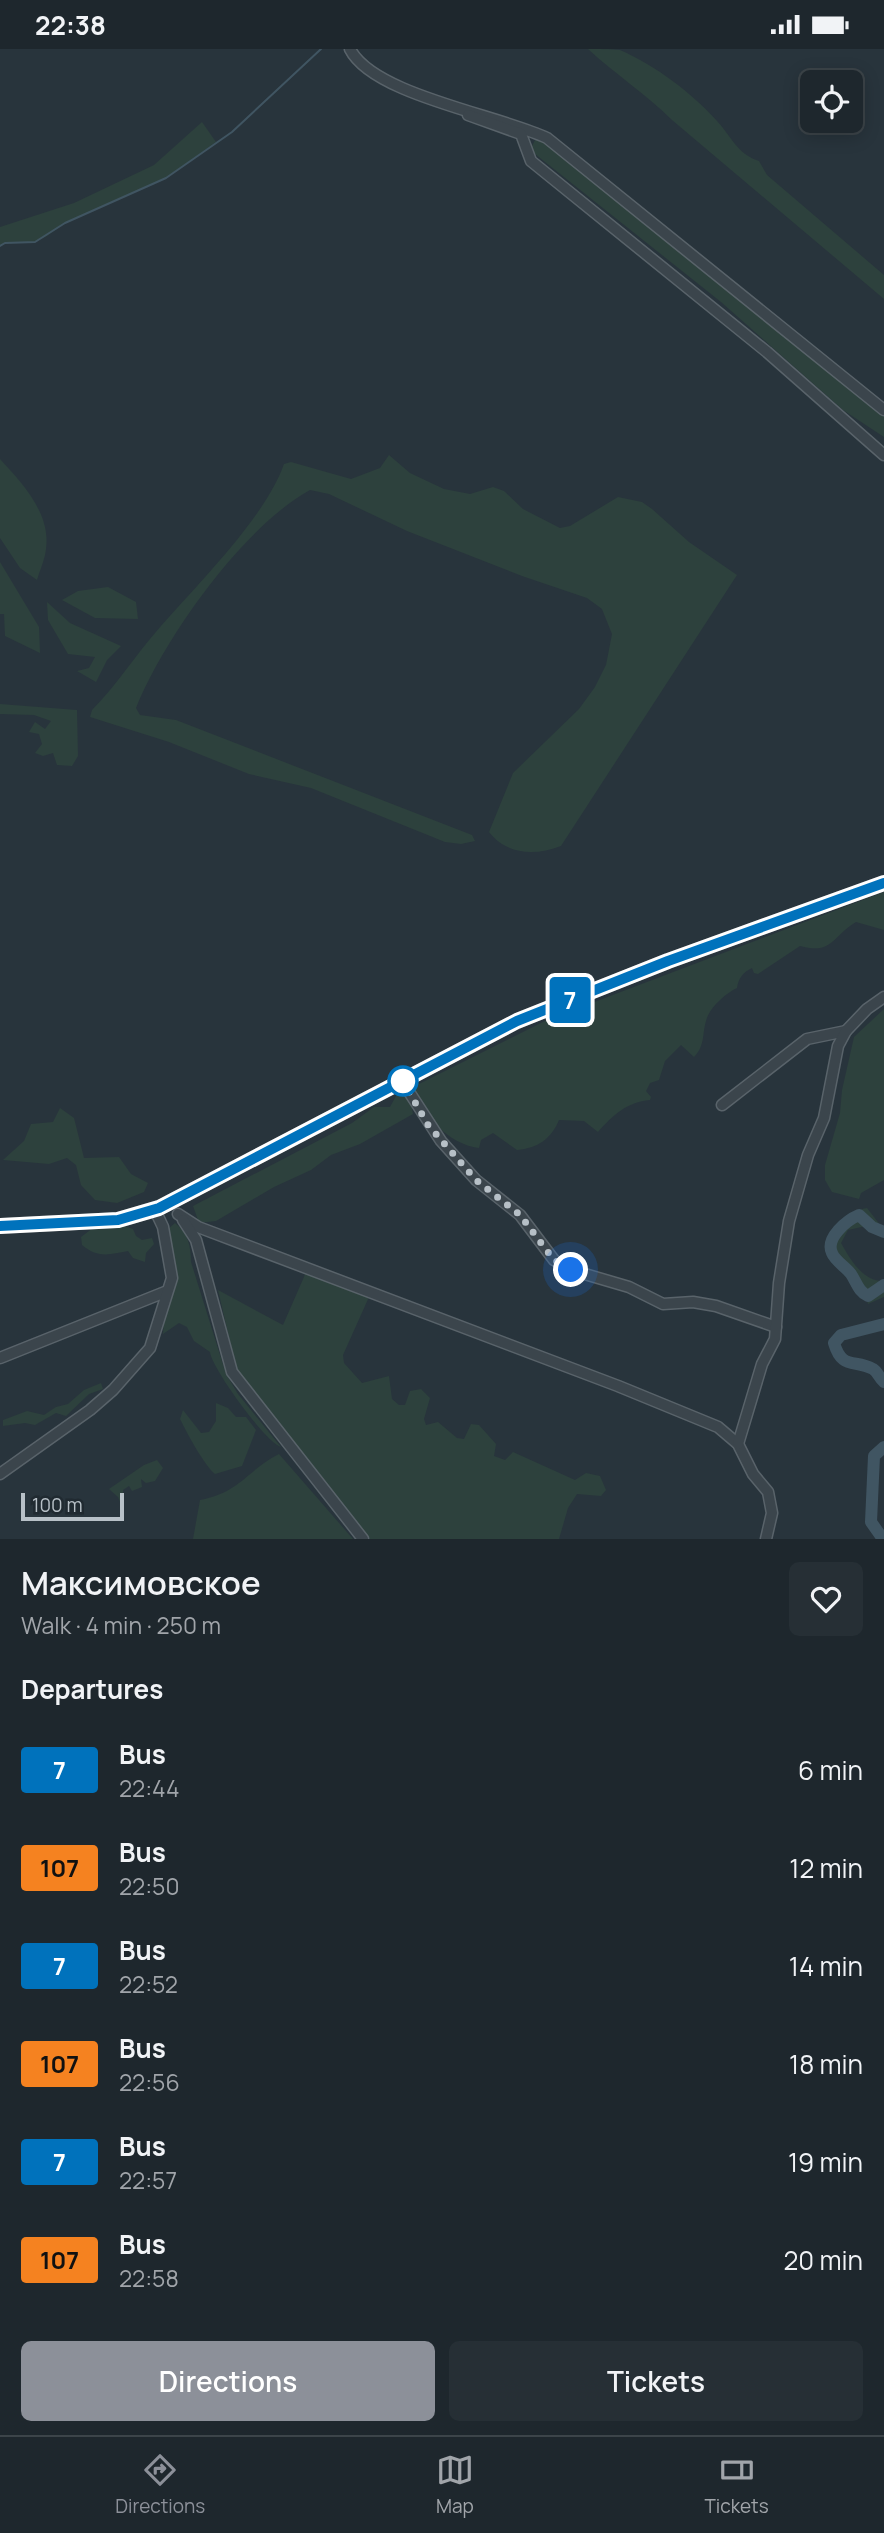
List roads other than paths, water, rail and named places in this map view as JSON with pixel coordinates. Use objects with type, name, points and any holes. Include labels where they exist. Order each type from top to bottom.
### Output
[{"type":"main road","points":[[0,1226],[118,1220],[155,1210],[174,1209],[402,1081],[517,1021],[668,961],[884,883]]},
{"type":"street","points":[[350,49],[355,58],[370,72],[409,91],[525,127],[547,138],[884,410]]},
{"type":"street","points":[[455,105],[468,115],[521,134],[531,161],[768,352],[884,455]]},
{"type":"street","points":[[738,1444],[762,1364],[775,1339],[779,1283],[789,1221],[808,1155],[824,1118],[838,1046],[846,1031],[867,1009],[884,997]]},
{"type":"street","points":[[722,1105],[807,1039],[846,1031]]},
{"type":"street","points":[[402,1081],[441,1141],[476,1180],[520,1215],[554,1260],[571,1270],[629,1287],[663,1304],[693,1302],[716,1306],[776,1327]]},
{"type":"street","points":[[174,1209],[198,1227],[631,1391],[718,1427],[738,1444],[753,1474],[768,1492],[772,1513],[766,1539]]},
{"type":"street","points":[[174,1209],[196,1240],[232,1372],[363,1539]]},
{"type":"street","points":[[0,1474],[38,1449],[113,1390],[149,1348],[165,1292],[172,1278],[171,1260],[155,1210]]},
{"type":"street","points":[[0,1358],[165,1292]]},
{"type":"waterway","points":[[0,246],[5,243],[35,242],[65,223],[166,178],[232,132],[321,49]]},
{"type":"waterway","points":[[884,1232],[872,1227],[859,1215],[838,1230],[831,1247],[833,1256],[851,1274],[865,1294],[868,1296],[884,1285]]},
{"type":"waterway","points":[[884,1324],[841,1335],[834,1343],[841,1357],[873,1369],[884,1382]]},
{"type":"waterway","points":[[883,1539],[871,1522],[874,1456],[884,1447]]}]
